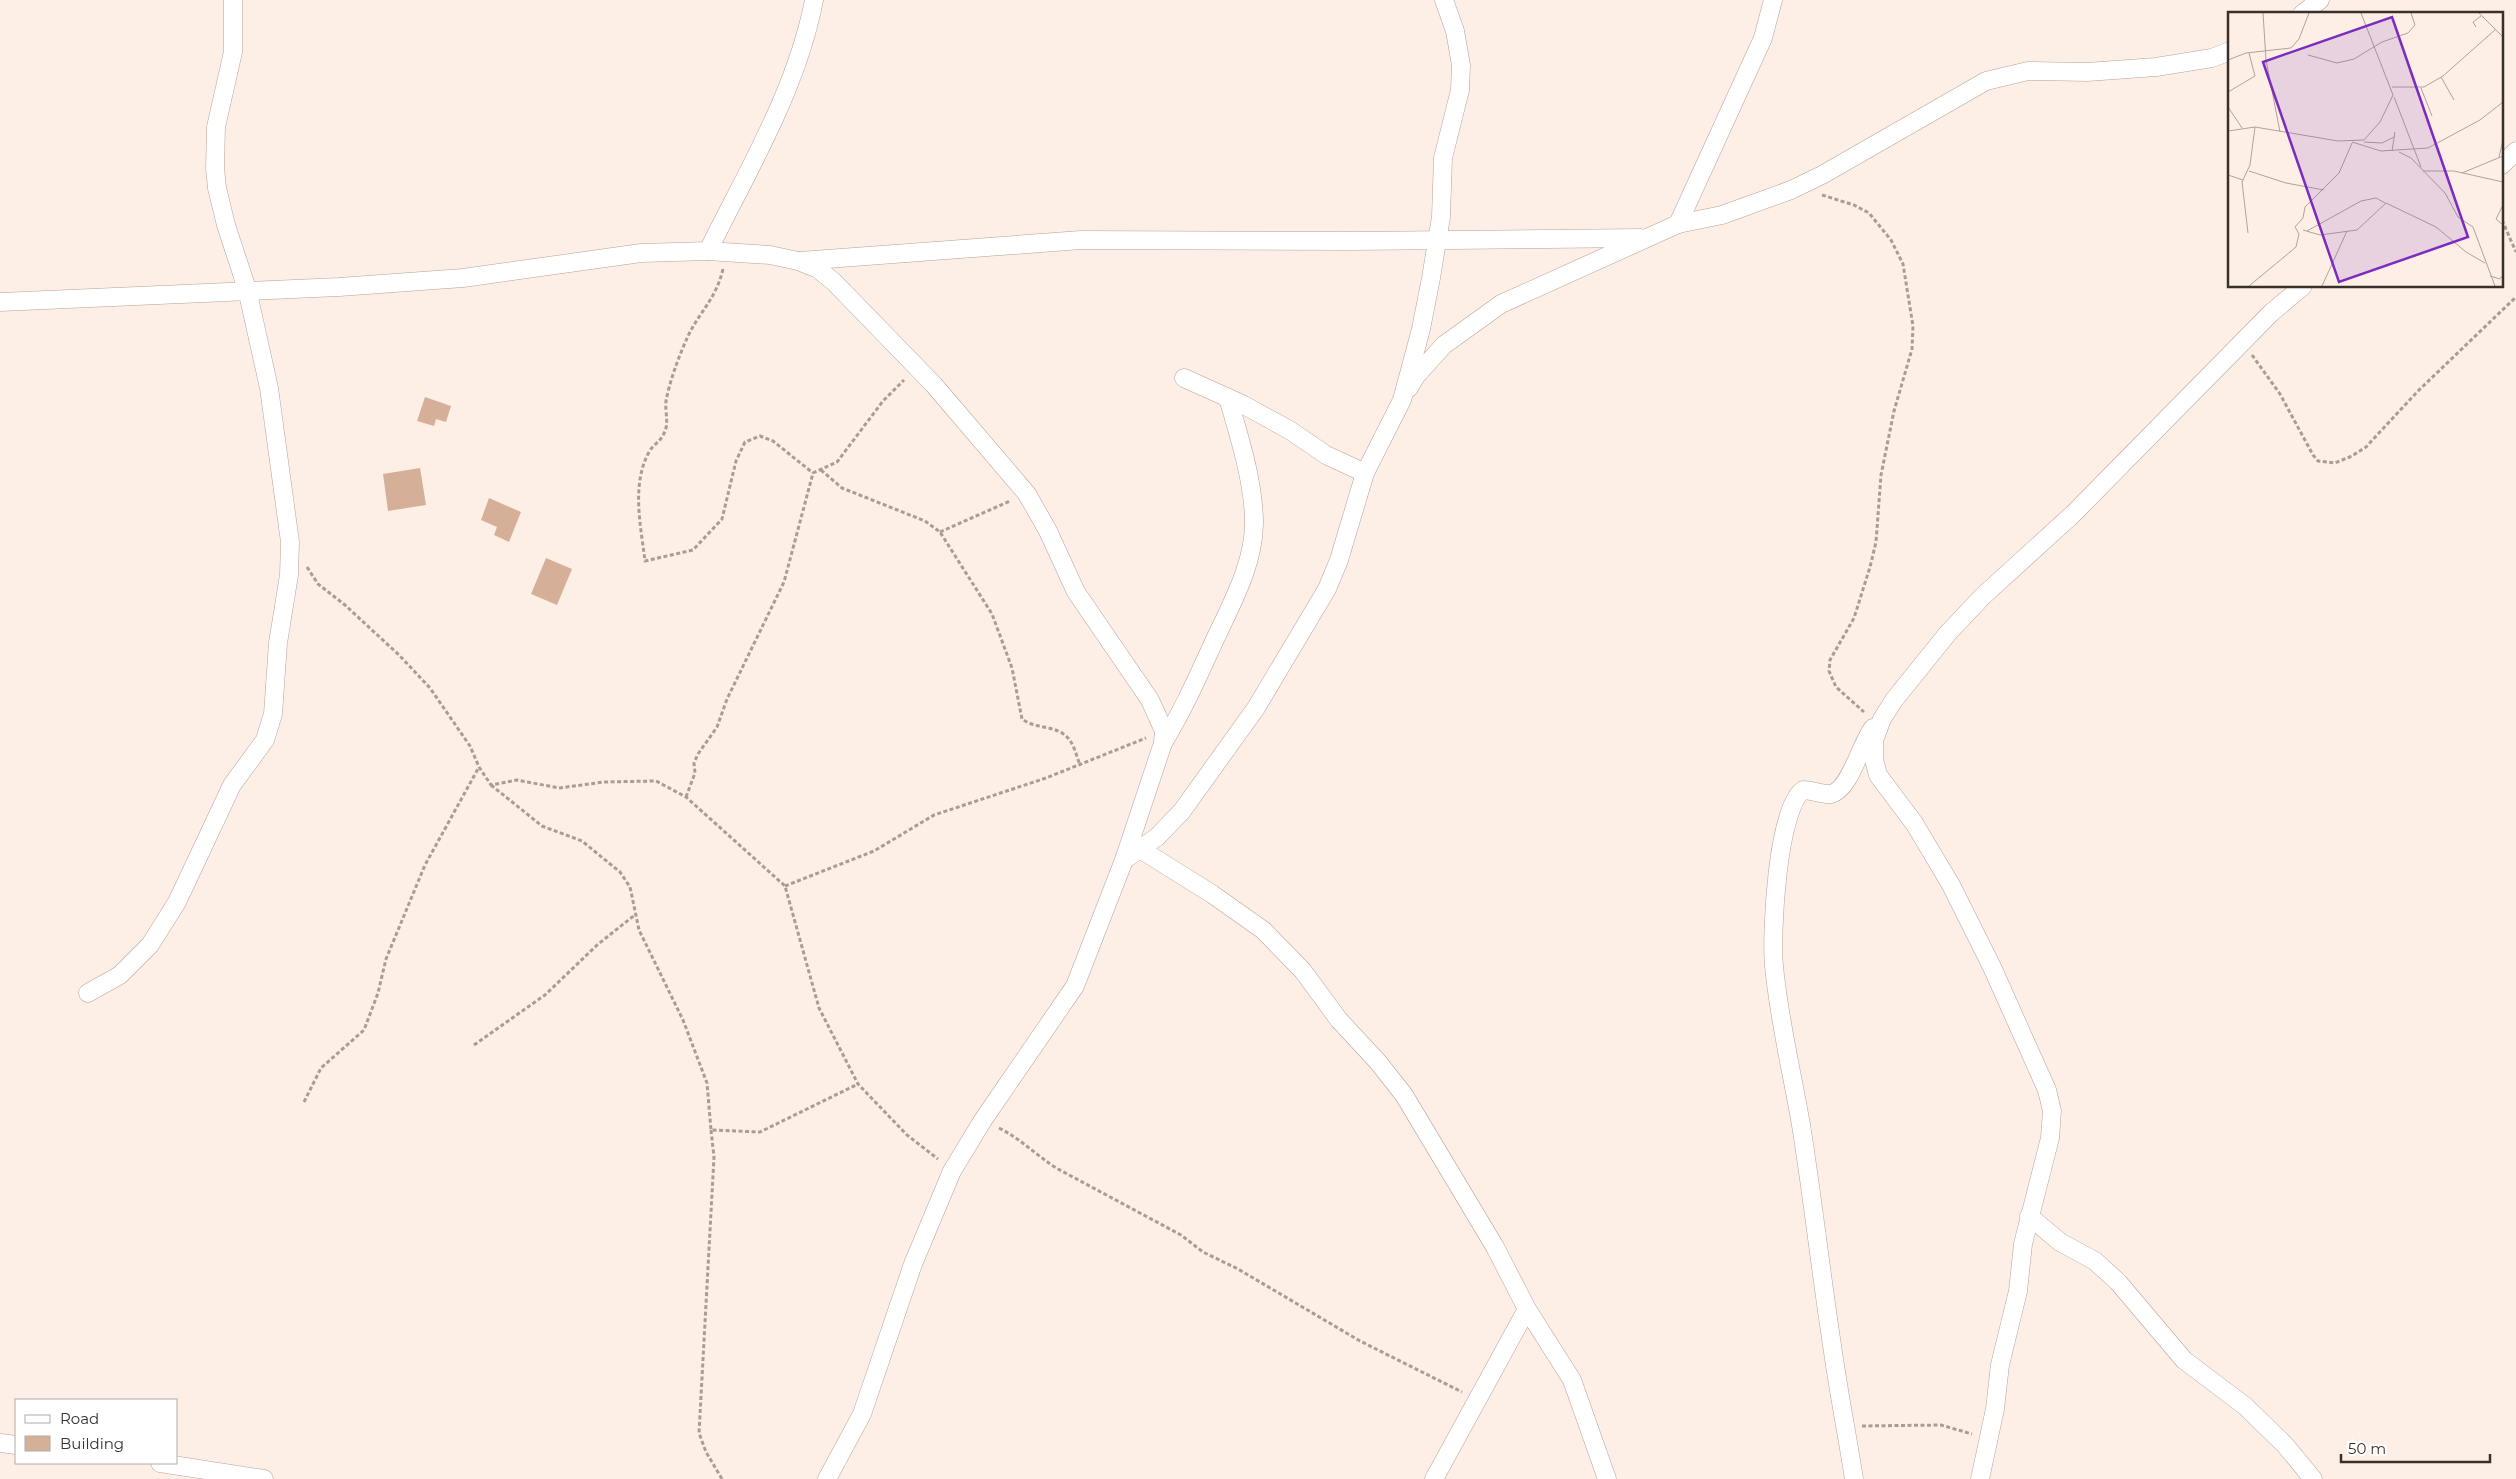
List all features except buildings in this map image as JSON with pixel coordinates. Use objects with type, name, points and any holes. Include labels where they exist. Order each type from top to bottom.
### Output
[{"type":"street","points":[[88,993],[120,975],[150,945],[177,902],[232,785],[254,757],[270,728],[278,643],[289,575],[290,542],[269,388],[248,289],[226,225],[217,188],[215,168],[216,128],[233,52],[232,0]]},
{"type":"street","points":[[708,251],[780,106],[807,32],[814,0]]},
{"type":"street","points":[[1402,400],[1421,329],[1438,239],[1443,158],[1460,90],[1461,65],[1455,31],[1444,0]]},
{"type":"street","points":[[1678,224],[1749,71],[1762,38],[1773,0]]},
{"type":"street","points":[[2305,12],[2320,0]]},
{"type":"street","points":[[1124,860],[1157,837],[1182,811],[1256,708],[1309,621],[1326,589],[1339,560],[1365,473],[1402,400],[1416,376],[1444,345],[1501,304],[1678,224],[1722,215],[1791,190],[1922,119],[1959,96],[1999,77],[2028,71],[2087,72],[2156,67],[2212,58],[2228,52]]},
{"type":"street","points":[[2504,163],[2516,151]]},
{"type":"street","points":[[798,261],[1081,240],[1353,241],[1646,238]]},
{"type":"street","points":[[0,302],[248,289],[339,287],[464,278],[641,253],[708,251],[770,255],[798,261],[818,269],[834,282],[917,367],[1027,494],[1048,532],[1076,592],[1150,700],[1163,737]]},
{"type":"street","points":[[1854,1479],[1801,1128],[1780,1011],[1774,965],[1774,923],[1783,842],[1792,802],[1803,790],[1831,794],[1838,790],[1847,780],[1866,738],[1881,721],[1914,674],[1983,596],[2074,514],[2271,313],[2301,288]]},
{"type":"street","points":[[1184,378],[1268,418],[1326,455],[1365,473]]},
{"type":"street","points":[[827,1479],[862,1414],[913,1264],[952,1171],[983,1120],[1074,986],[1124,860],[1163,737],[1189,698],[1230,609],[1242,578],[1252,543],[1254,520],[1250,486],[1228,398]]},
{"type":"street","points":[[1881,721],[1874,740],[1874,759],[1878,775],[1887,790],[1914,823],[1951,885],[1992,967],[2047,1090],[2052,1111],[2050,1138],[2044,1168],[2029,1216],[2023,1244],[2018,1291],[2000,1365],[1989,1440],[1980,1479]]},
{"type":"street","points":[[1140,849],[1212,894],[1263,930],[1303,971],[1340,1020],[1378,1062],[1404,1095],[1495,1247],[1527,1309],[1572,1380],[1607,1479]]},
{"type":"street","points":[[2029,1216],[2060,1242],[2094,1261],[2118,1282],[2184,1360],[2246,1406],[2266,1425],[2313,1479]]},
{"type":"street","points":[[1434,1479],[1527,1309]]},
{"type":"street","points":[[0,1443],[15,1445]]},
{"type":"street","points":[[166,1464],[264,1479]]},
{"type":"path","points":[[1813,195],[1854,204],[1878,222],[1891,240],[1903,264],[1910,292],[1913,326],[1912,349],[1898,392],[1881,475],[1876,542],[1854,618],[1830,660],[1829,671],[1836,687],[1853,703],[1881,721]]},
{"type":"path","points":[[2504,225],[2516,252]]},
{"type":"path","points":[[726,252],[720,279],[712,300],[700,313],[685,345],[668,393],[666,426],[660,441],[649,451],[641,478],[638,505],[645,561],[693,550],[722,519],[736,461],[745,442],[760,436],[773,440],[813,473]]},
{"type":"path","points":[[2243,343],[2280,394],[2312,455],[2325,464],[2335,463],[2352,456],[2366,447],[2416,392],[2516,297]]},
{"type":"path","points":[[813,473],[836,462],[883,401],[917,367]]},
{"type":"path","points":[[822,470],[842,488],[924,522],[940,532],[992,614],[1012,668],[1022,719],[1029,724],[1065,736],[1073,746],[1080,764]]},
{"type":"path","points":[[686,798],[694,773],[694,762],[716,727],[727,699],[784,582],[813,473]]},
{"type":"path","points":[[940,532],[1027,494]]},
{"type":"path","points":[[290,542],[318,584],[346,605],[399,655],[430,688],[470,746],[479,767],[491,785],[542,826],[582,842],[604,857],[620,872],[630,887],[639,930],[683,1020],[707,1083],[714,1157],[699,1433],[706,1452],[722,1479]]},
{"type":"path","points":[[785,886],[874,851],[934,815],[1163,737]]},
{"type":"path","points":[[304,1102],[321,1068],[364,1030],[378,993],[386,959],[424,865],[479,767]]},
{"type":"path","points":[[491,785],[517,780],[559,788],[604,782],[656,780],[686,798],[785,886],[819,1008],[858,1084],[907,1135],[952,1171]]},
{"type":"path","points":[[474,1045],[544,995],[597,944],[636,914]]},
{"type":"path","points":[[711,1130],[760,1132],[858,1084]]},
{"type":"path","points":[[983,1120],[1019,1139],[1041,1159],[1058,1170],[1181,1235],[1203,1252],[1238,1269],[1318,1318],[1477,1399]]},
{"type":"path","points":[[1845,1427],[1941,1425],[1989,1440]]}]
